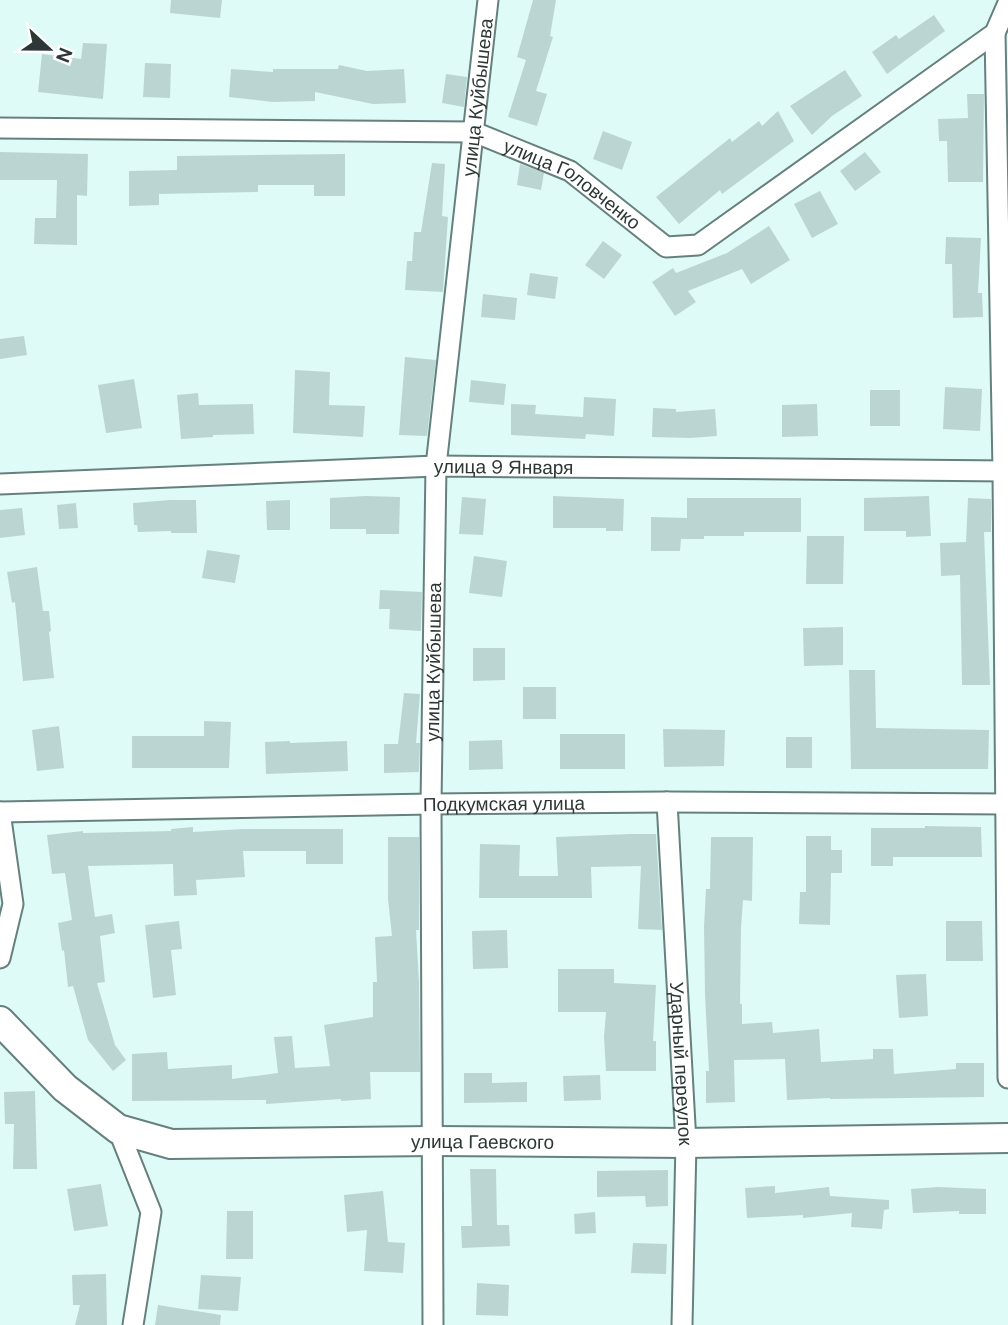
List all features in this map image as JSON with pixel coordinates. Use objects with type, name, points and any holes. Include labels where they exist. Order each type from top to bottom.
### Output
[{"type":"main road","name":"улица Гаевского","points":[[0,1021],[65,1088],[118,1129],[171,1144],[432,1141],[686,1143],[1008,1138]]},
{"type":"street","name":"улица Куйбышева","points":[[433,1325],[431,804],[436,466],[488,0]]},
{"type":"street","points":[[1008,3],[995,33],[1005,471],[1008,1078]]},
{"type":"street","name":"улица Головченко","points":[[0,128],[474,132],[570,171],[666,247],[698,245],[995,33]]},
{"type":"street","name":"улица 9 Января","points":[[0,484],[436,466],[1005,471]]},
{"type":"street","name":"Подкумская улица","points":[[0,812],[667,802],[1007,804]]},
{"type":"street","name":"Ударный переулок","points":[[667,802],[686,1143],[682,1325]]},
{"type":"street","points":[[0,812],[13,904],[0,958]]},
{"type":"street","points":[[118,1129],[151,1212],[133,1325]]},
{"type":"building","points":[[171,0],[222,0],[220,18],[170,13]]},
{"type":"building","points":[[533,0],[556,0],[550,36],[553,37],[536,91],[547,94],[537,126],[508,117],[526,60],[517,57]]},
{"type":"building","points":[[934,15],[945,31],[887,74],[872,52],[896,35],[899,39]]},
{"type":"building","points":[[83,43],[107,44],[103,99],[38,92],[42,54],[81,59]]},
{"type":"building","points":[[145,63],[171,64],[170,98],[143,97]]},
{"type":"building","points":[[339,65],[367,71],[404,69],[406,103],[373,104],[315,92],[315,101],[273,102],[229,97],[231,69],[273,72],[273,69],[338,69]]},
{"type":"building","points":[[845,70],[862,96],[832,116],[812,135],[790,106]]},
{"type":"building","points":[[446,74],[467,77],[464,107],[442,103]]},
{"type":"building","points":[[967,94],[984,94],[983,182],[948,182],[947,141],[939,141],[938,119],[968,118]]},
{"type":"building","points":[[778,111],[794,141],[722,194],[720,190],[679,224],[656,197],[730,138],[732,142],[759,121],[762,126]]},
{"type":"building","points":[[603,131],[632,142],[622,170],[593,159]]},
{"type":"building","points":[[0,152],[88,154],[87,196],[77,195],[77,245],[34,244],[35,218],[56,218],[57,180],[0,180]]},
{"type":"building","points":[[865,152],[881,172],[855,191],[840,171]]},
{"type":"building","points":[[345,154],[345,196],[314,196],[314,185],[258,185],[258,192],[159,194],[159,205],[129,206],[129,171],[177,170],[177,156]]},
{"type":"building","points":[[432,163],[445,164],[442,216],[448,217],[443,292],[405,290],[407,261],[412,261],[414,232],[421,232]]},
{"type":"building","points":[[520,164],[544,173],[541,190],[517,185]]},
{"type":"building","points":[[820,191],[838,224],[812,238],[794,204]]},
{"type":"building","points":[[769,226],[790,260],[751,284],[742,269],[688,291],[696,302],[675,316],[652,282],[673,268],[676,273],[727,253]]},
{"type":"building","points":[[946,237],[981,238],[978,293],[982,293],[983,317],[953,318],[952,264],[945,264]]},
{"type":"building","points":[[603,241],[622,255],[604,279],[585,265]]},
{"type":"building","points":[[530,273],[558,277],[555,299],[527,295]]},
{"type":"building","points":[[483,294],[517,298],[515,320],[481,317]]},
{"type":"building","points":[[24,336],[27,355],[0,359],[0,339]]},
{"type":"building","points":[[405,357],[436,360],[427,436],[399,435]]},
{"type":"building","points":[[295,370],[330,372],[329,405],[365,406],[363,437],[293,433]]},
{"type":"building","points":[[134,379],[142,428],[106,433],[98,385]]},
{"type":"building","points":[[471,380],[506,384],[504,405],[469,402]]},
{"type":"building","points":[[945,387],[982,389],[980,431],[943,429]]},
{"type":"building","points":[[870,390],[900,390],[900,426],[870,426]]},
{"type":"building","points":[[198,393],[199,405],[253,404],[254,434],[181,439],[177,395]]},
{"type":"building","points":[[584,397],[616,399],[614,436],[586,434],[585,439],[511,435],[511,404],[536,405],[535,414],[583,417]]},
{"type":"building","points":[[817,404],[818,436],[782,437],[782,405]]},
{"type":"building","points":[[653,408],[676,409],[676,412],[715,409],[717,436],[652,437]]},
{"type":"building","points":[[553,496],[624,499],[623,531],[606,531],[606,528],[553,528]]},
{"type":"building","points":[[929,496],[931,536],[906,537],[906,531],[864,531],[864,498]]},
{"type":"building","points":[[400,497],[399,534],[366,534],[366,529],[330,529],[330,498]]},
{"type":"building","points":[[462,497],[486,499],[483,535],[459,534]]},
{"type":"building","points":[[687,498],[801,498],[801,532],[744,532],[744,536],[704,536],[704,539],[681,539],[680,551],[651,551],[651,517],[687,518]]},
{"type":"building","points":[[968,498],[991,499],[991,532],[984,532],[990,685],[962,685],[960,575],[941,576],[940,543],[966,542]]},
{"type":"building","points":[[196,500],[197,533],[138,532],[137,525],[134,525],[133,503]]},
{"type":"building","points":[[290,500],[290,530],[267,530],[266,501]]},
{"type":"building","points":[[76,503],[78,528],[59,529],[57,505]]},
{"type":"building","points":[[22,508],[25,535],[0,538],[0,510]]},
{"type":"building","points":[[807,536],[844,536],[843,584],[806,584]]},
{"type":"building","points":[[207,550],[240,555],[235,583],[202,578]]},
{"type":"building","points":[[474,556],[507,561],[502,597],[469,593]]},
{"type":"building","points":[[37,567],[43,611],[49,611],[54,678],[23,681],[15,602],[12,603],[7,572]]},
{"type":"building","points":[[380,590],[422,592],[421,631],[389,629],[390,609],[379,609]]},
{"type":"building","points":[[843,627],[843,665],[804,666],[803,628]]},
{"type":"building","points":[[473,648],[505,648],[505,680],[473,681]]},
{"type":"building","points":[[849,670],[875,670],[876,728],[989,730],[988,769],[851,769]]},
{"type":"building","points":[[523,687],[556,687],[556,719],[523,719]]},
{"type":"building","points":[[404,693],[420,694],[416,743],[420,743],[419,772],[384,773],[384,744],[398,744]]},
{"type":"building","points":[[204,721],[231,722],[229,768],[132,768],[132,736],[204,736]]},
{"type":"building","points":[[59,726],[64,768],[37,771],[32,730]]},
{"type":"building","points":[[663,729],[725,730],[724,766],[664,767]]},
{"type":"building","points":[[560,734],[625,734],[625,769],[560,769]]},
{"type":"building","points":[[786,737],[812,737],[812,768],[786,768]]},
{"type":"building","points":[[502,740],[503,769],[469,770],[469,741]]},
{"type":"building","points":[[347,741],[348,771],[266,774],[265,742]]},
{"type":"building","points":[[193,827],[193,832],[343,829],[343,864],[306,864],[306,851],[243,851],[245,877],[196,880],[197,895],[174,896],[173,864],[88,866],[95,917],[112,914],[115,933],[100,936],[105,982],[97,983],[115,1045],[126,1060],[113,1071],[88,1040],[73,986],[68,987],[58,923],[72,920],[65,873],[52,874],[47,835],[83,831],[171,831]]},
{"type":"building","points":[[981,827],[982,857],[893,857],[893,866],[871,866],[871,828]]},
{"type":"building","points":[[656,834],[662,930],[638,929],[641,866],[591,867],[592,898],[479,898],[480,844],[520,845],[519,876],[558,876],[556,837]]},
{"type":"building","points":[[806,836],[831,836],[831,850],[842,850],[842,873],[831,873],[830,925],[799,924],[800,892],[806,892]]},
{"type":"building","points":[[388,837],[419,837],[419,930],[416,930],[420,1072],[370,1072],[371,1099],[266,1104],[266,1100],[132,1101],[132,1054],[167,1052],[168,1069],[232,1065],[232,1079],[278,1073],[274,1037],[292,1036],[295,1068],[330,1066],[324,1025],[373,1017],[373,982],[377,982],[375,937],[392,936],[388,899]]},
{"type":"building","points":[[711,837],[753,837],[752,901],[743,900],[741,928],[742,1024],[772,1022],[773,1033],[819,1029],[821,1062],[873,1059],[873,1049],[893,1049],[894,1074],[956,1069],[956,1063],[984,1063],[984,1097],[787,1100],[785,1059],[734,1060],[735,1102],[706,1103],[706,1071],[709,1071],[704,927],[706,889],[710,889]]},
{"type":"building","points":[[179,921],[182,949],[171,950],[176,995],[153,998],[145,925]]},
{"type":"building","points":[[946,921],[982,921],[983,961],[946,961]]},
{"type":"building","points":[[507,930],[508,968],[473,969],[472,931]]},
{"type":"building","points":[[558,969],[614,969],[614,983],[656,985],[653,1041],[656,1041],[656,1071],[606,1071],[606,1012],[558,1012]]},
{"type":"building","points":[[926,974],[928,1016],[899,1018],[896,975]]},
{"type":"building","points":[[464,1073],[492,1073],[492,1083],[527,1082],[527,1102],[464,1103]]},
{"type":"building","points":[[600,1075],[601,1100],[564,1101],[563,1076]]},
{"type":"building","points":[[35,1091],[37,1169],[13,1169],[14,1124],[5,1124],[4,1092]]},
{"type":"building","points":[[470,1169],[496,1169],[497,1225],[509,1225],[510,1246],[462,1248],[461,1226],[472,1226]]},
{"type":"building","points":[[668,1170],[668,1206],[646,1207],[645,1196],[597,1197],[597,1171]]},
{"type":"building","points":[[101,1184],[108,1226],[74,1231],[67,1189]]},
{"type":"building","points":[[775,1186],[775,1193],[829,1187],[830,1196],[889,1200],[889,1209],[884,1210],[882,1229],[851,1227],[852,1213],[803,1218],[803,1215],[747,1218],[745,1188]]},
{"type":"building","points":[[911,1189],[986,1189],[986,1214],[959,1214],[959,1211],[913,1213]]},
{"type":"building","points":[[383,1191],[388,1242],[405,1243],[403,1273],[364,1271],[367,1230],[347,1232],[344,1195]]},
{"type":"building","points":[[227,1211],[253,1211],[253,1259],[226,1259]]},
{"type":"building","points":[[595,1212],[596,1233],[575,1234],[574,1214]]},
{"type":"building","points":[[633,1243],[667,1244],[666,1274],[631,1273]]},
{"type":"building","points":[[106,1274],[107,1325],[75,1325],[80,1305],[73,1305],[72,1275]]},
{"type":"building","points":[[201,1275],[241,1277],[238,1311],[198,1309]]},
{"type":"building","points":[[477,1283],[509,1285],[508,1316],[476,1315]]},
{"type":"building","points":[[158,1305],[221,1315],[220,1325],[155,1325]]}]
